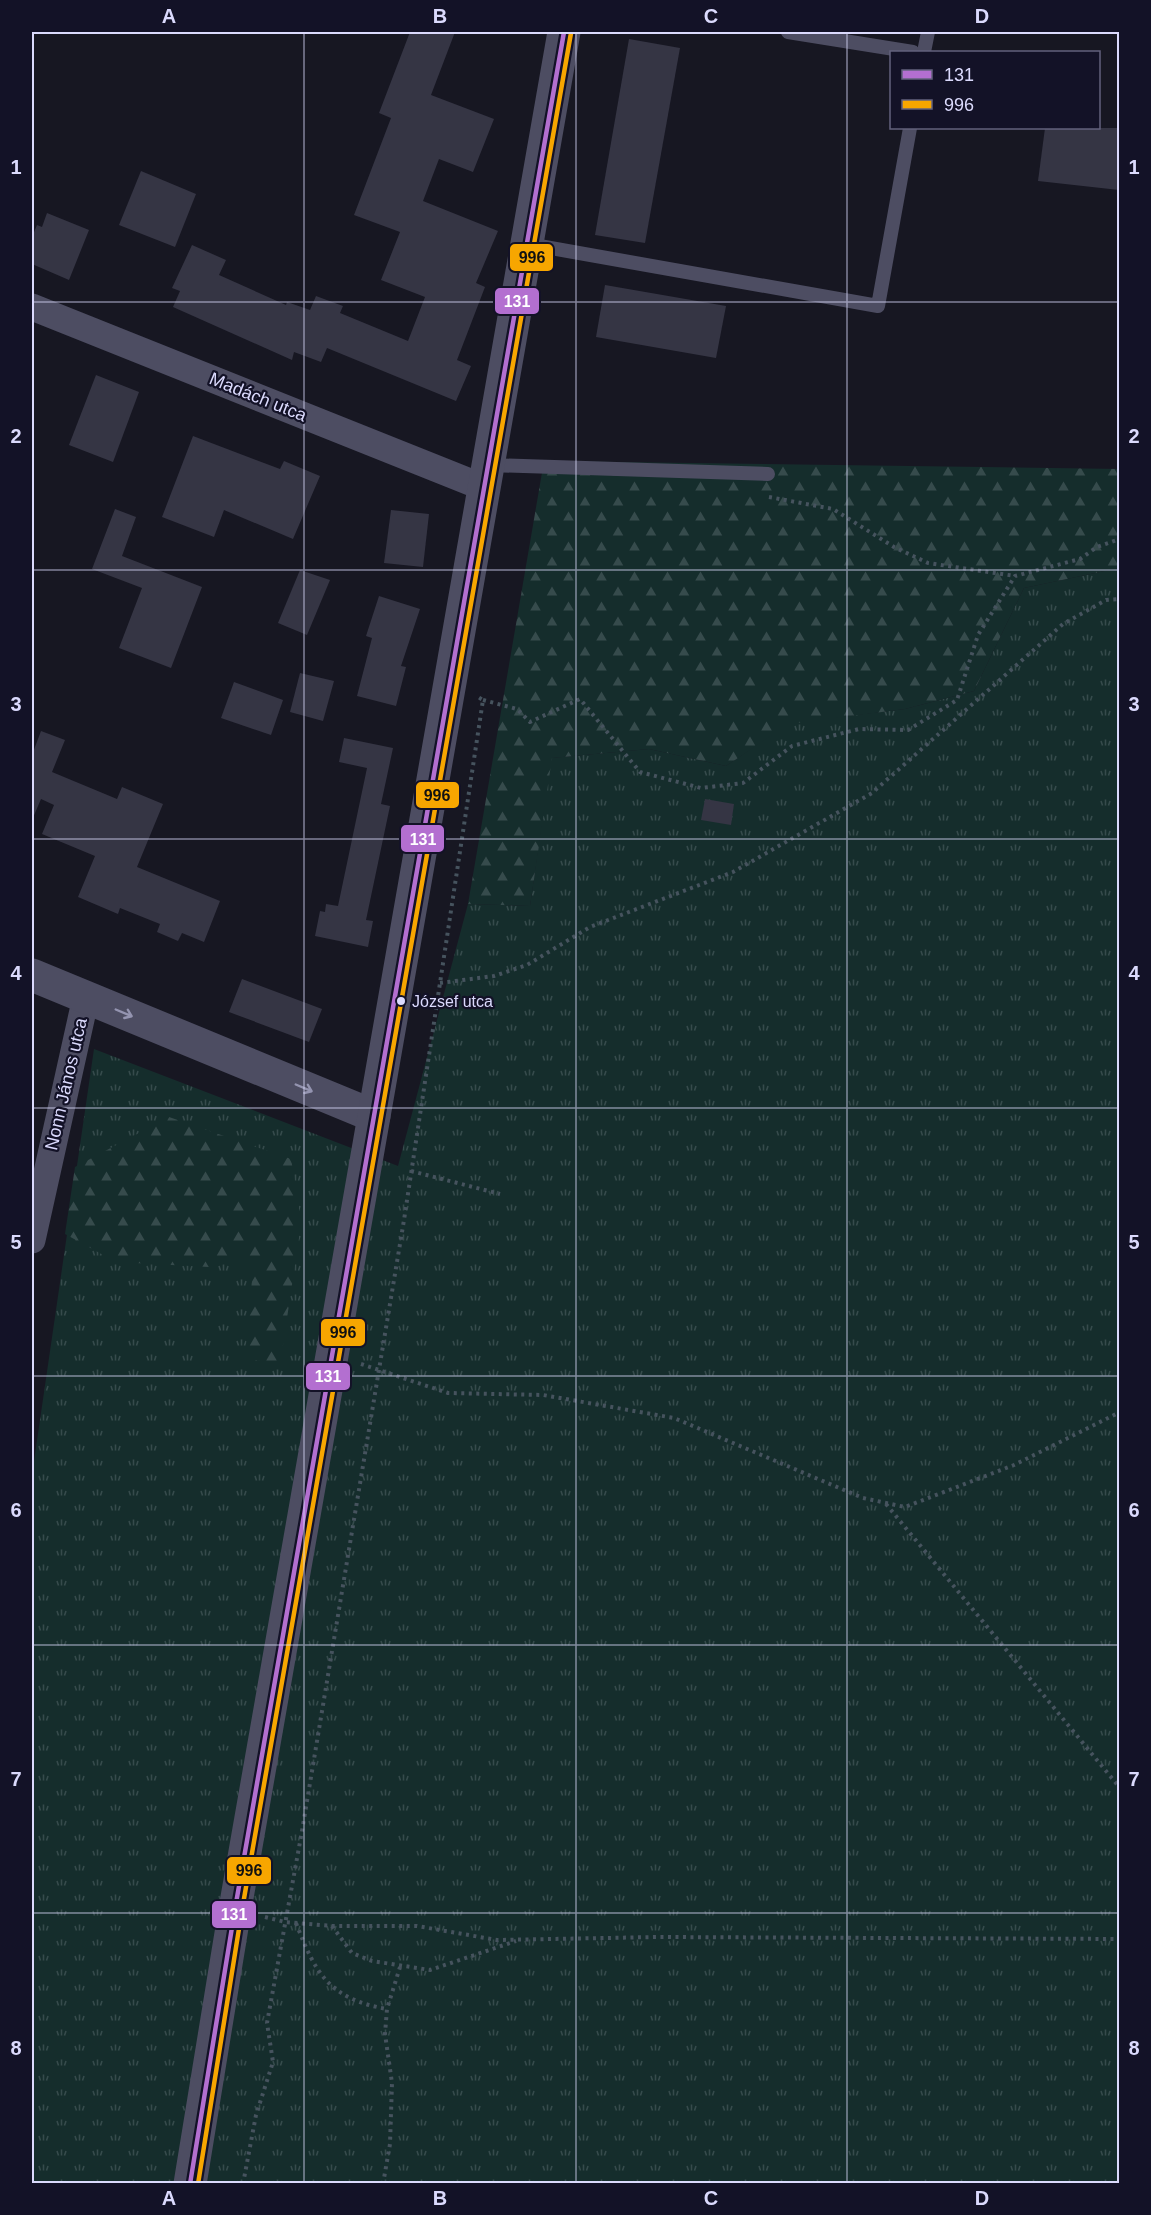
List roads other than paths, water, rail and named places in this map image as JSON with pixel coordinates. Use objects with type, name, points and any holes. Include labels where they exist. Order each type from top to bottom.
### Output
[{"type":"street","points":[[190,2184],[235,1909],[564,32]]},
{"type":"street","name":"Madách utca","points":[[32,307],[487,477]]},
{"type":"street","points":[[32,975],[374,1116]]},
{"type":"street","name":"Nonn János utca","points":[[32,1240],[86,997]]},
{"type":"lane","points":[[788,32],[907,51]]},
{"type":"lane","points":[[924,51],[928,32]]},
{"type":"lane","points":[[528,244],[878,306],[910,129]]},
{"type":"lane","points":[[487,477],[768,474]]},
{"type":"place","name":"József utca","points":[[401,1001]]}]
